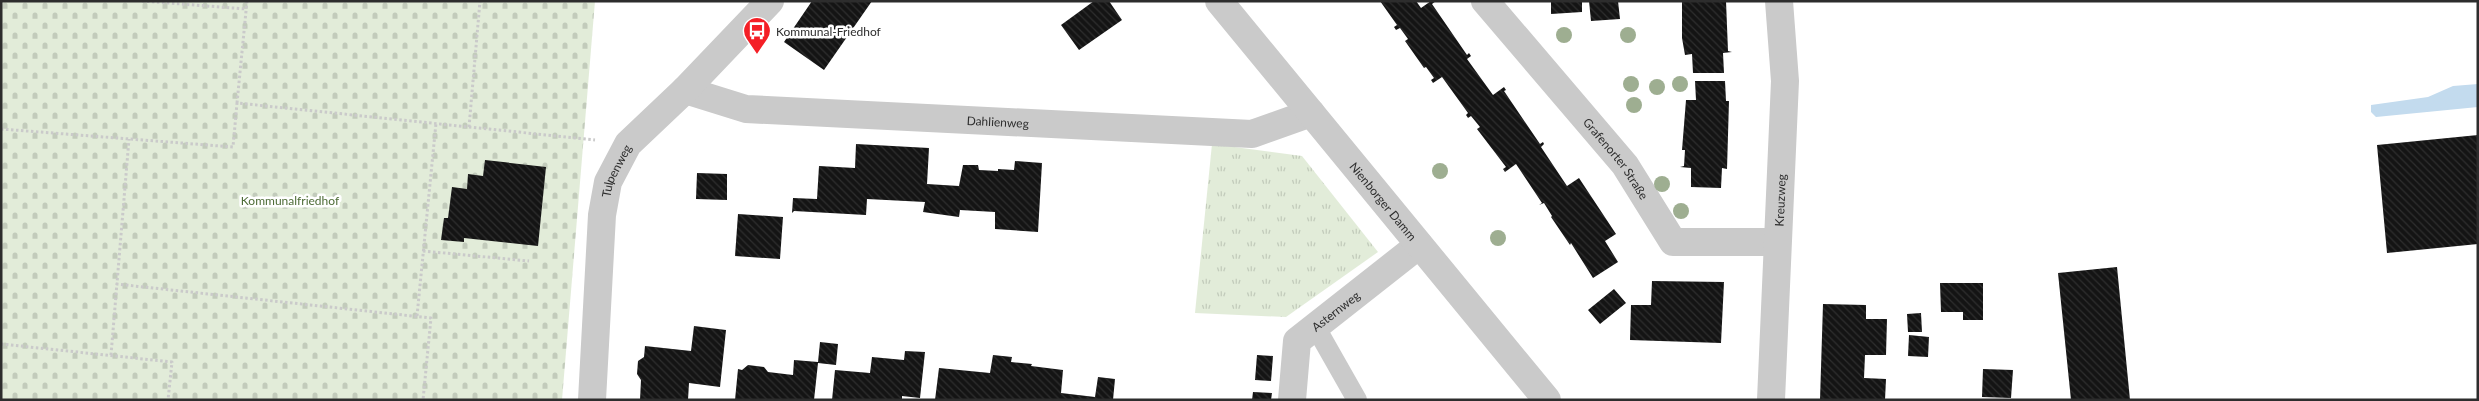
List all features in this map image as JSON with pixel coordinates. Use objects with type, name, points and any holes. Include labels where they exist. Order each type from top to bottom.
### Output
[{"type":"street","name":"Tulpenweg","points":[[592,400],[602,215],[608,182],[628,144],[685,90],[770,1]]},
{"type":"street","name":"Nienborger Damm","points":[[1220,1],[1547,400]]},
{"type":"street","name":"Grafenorter Straße","points":[[1485,1],[1626,165],[1673,242],[1777,242]]},
{"type":"street","name":"Kreuzweg","points":[[1771,400],[1785,81],[1779,1]]},
{"type":"street","name":"Dahlienweg","points":[[685,90],[746,109],[1252,134],[1311,113]]},
{"type":"street","name":"Asternweg","points":[[1292,400],[1297,341],[1419,245]]},
{"type":"lane","points":[[1315,326],[1357,400]]},
{"type":"path","points":[[142,1],[246,9]]},
{"type":"path","points":[[1,129],[233,147],[247,1]]},
{"type":"path","points":[[469,127],[480,1]]},
{"type":"path","points":[[237,103],[628,144]]},
{"type":"path","points":[[417,316],[436,123]]},
{"type":"path","points":[[111,355],[129,139]]},
{"type":"path","points":[[423,251],[529,260]]},
{"type":"path","points":[[116,284],[431,318],[423,400]]},
{"type":"path","points":[[1,344],[172,362],[168,400]]},
{"type":"green space","name":"Kommunalfriedhof","points":[[1,1],[595,1],[562,400],[1,400]]},
{"type":"green space","points":[[1212,144],[1302,156],[1378,252],[1286,317],[1195,313]]},
{"type":"water","points":[[2478,84],[2478,107],[2376,117],[2371,112],[2371,105],[2428,97],[2453,86]]},
{"type":"building","points":[[812,1],[872,1],[824,70],[784,42]]},
{"type":"building","points":[[1094,1],[1109,1],[1122,20],[1079,50],[1061,25]]},
{"type":"building","points":[[1380,1],[1416,1],[1421,8],[1431,1],[1436,1],[1432,4],[1467,55],[1469,53],[1471,56],[1467,59],[1493,95],[1504,87],[1506,90],[1504,91],[1540,144],[1543,142],[1544,144],[1541,147],[1567,186],[1579,178],[1616,234],[1605,241],[1618,262],[1593,278],[1571,243],[1570,245],[1551,217],[1544,203],[1539,205],[1542,203],[1516,164],[1505,172],[1503,169],[1506,167],[1477,129],[1480,127],[1471,116],[1468,118],[1466,115],[1468,113],[1442,77],[1433,83],[1431,80],[1434,78],[1426,67],[1424,68],[1405,41],[1408,39],[1400,28],[1396,30],[1394,27],[1397,25]]},
{"type":"building","points":[[1551,1],[1582,1],[1582,12],[1551,14]]},
{"type":"building","points":[[1589,1],[1618,1],[1620,19],[1591,21]]},
{"type":"building","points":[[1682,1],[1726,1],[1728,51],[1732,52],[1723,53],[1724,73],[1693,73],[1692,54],[1685,55],[1682,38]]},
{"type":"building","points":[[1695,81],[1725,81],[1726,101],[1729,101],[1727,169],[1722,168],[1721,188],[1691,187],[1691,168],[1680,167],[1684,166],[1685,150],[1682,150],[1686,100],[1696,100]]},
{"type":"building","points":[[2478,135],[2478,244],[2387,253],[2377,145]]},
{"type":"building","points":[[856,144],[929,148],[927,184],[959,186],[963,165],[978,165],[979,170],[998,171],[998,169],[1014,170],[1015,161],[1042,163],[1038,232],[995,229],[995,212],[960,210],[959,217],[923,212],[925,202],[867,199],[866,215],[794,211],[792,213],[793,198],[817,199],[819,166],[855,168]]},
{"type":"building","points":[[485,160],[546,167],[538,246],[464,238],[464,242],[441,240],[444,218],[448,218],[452,187],[467,189],[468,174],[483,176]]},
{"type":"building","points":[[697,173],[727,174],[727,200],[696,199]]},
{"type":"building","points":[[738,214],[783,217],[780,259],[735,256]]},
{"type":"building","points":[[2117,267],[2130,400],[2071,400],[2058,273]]},
{"type":"building","points":[[1652,281],[1724,282],[1721,343],[1630,340],[1631,305],[1651,305]]},
{"type":"building","points":[[1940,283],[1983,283],[1983,320],[1963,320],[1963,312],[1941,312]]},
{"type":"building","points":[[1614,289],[1626,303],[1600,324],[1588,310]]},
{"type":"building","points":[[1823,304],[1866,305],[1866,319],[1887,319],[1886,355],[1865,355],[1864,378],[1886,379],[1885,400],[1820,400]]},
{"type":"building","points":[[1921,313],[1922,332],[1908,332],[1907,314]]},
{"type":"building","points":[[694,326],[726,330],[720,387],[689,383],[688,400],[640,400],[641,380],[637,374],[638,361],[644,357],[645,346],[691,351]]},
{"type":"building","points":[[1909,335],[1929,337],[1928,357],[1908,356]]},
{"type":"building","points":[[820,342],[838,344],[836,365],[818,363],[814,400],[735,400],[738,369],[742,370],[748,365],[764,367],[768,372],[793,375],[794,360],[818,362]]},
{"type":"building","points":[[905,351],[925,352],[920,398],[902,396],[902,400],[832,400],[835,370],[870,373],[872,357],[904,360]]},
{"type":"building","points":[[993,355],[1012,357],[1011,362],[1063,370],[1061,393],[1095,397],[1098,377],[1115,379],[1113,400],[935,400],[939,368],[990,373]]},
{"type":"building","points":[[1257,355],[1273,356],[1271,381],[1255,380]]},
{"type":"building","points":[[1983,369],[2013,370],[2011,398],[1982,397]]},
{"type":"building","points":[[1253,392],[1272,393],[1271,400],[1252,400]]},
{"type":"place","name":"Kommunal-Friedhof","points":[[757,55]]}]
